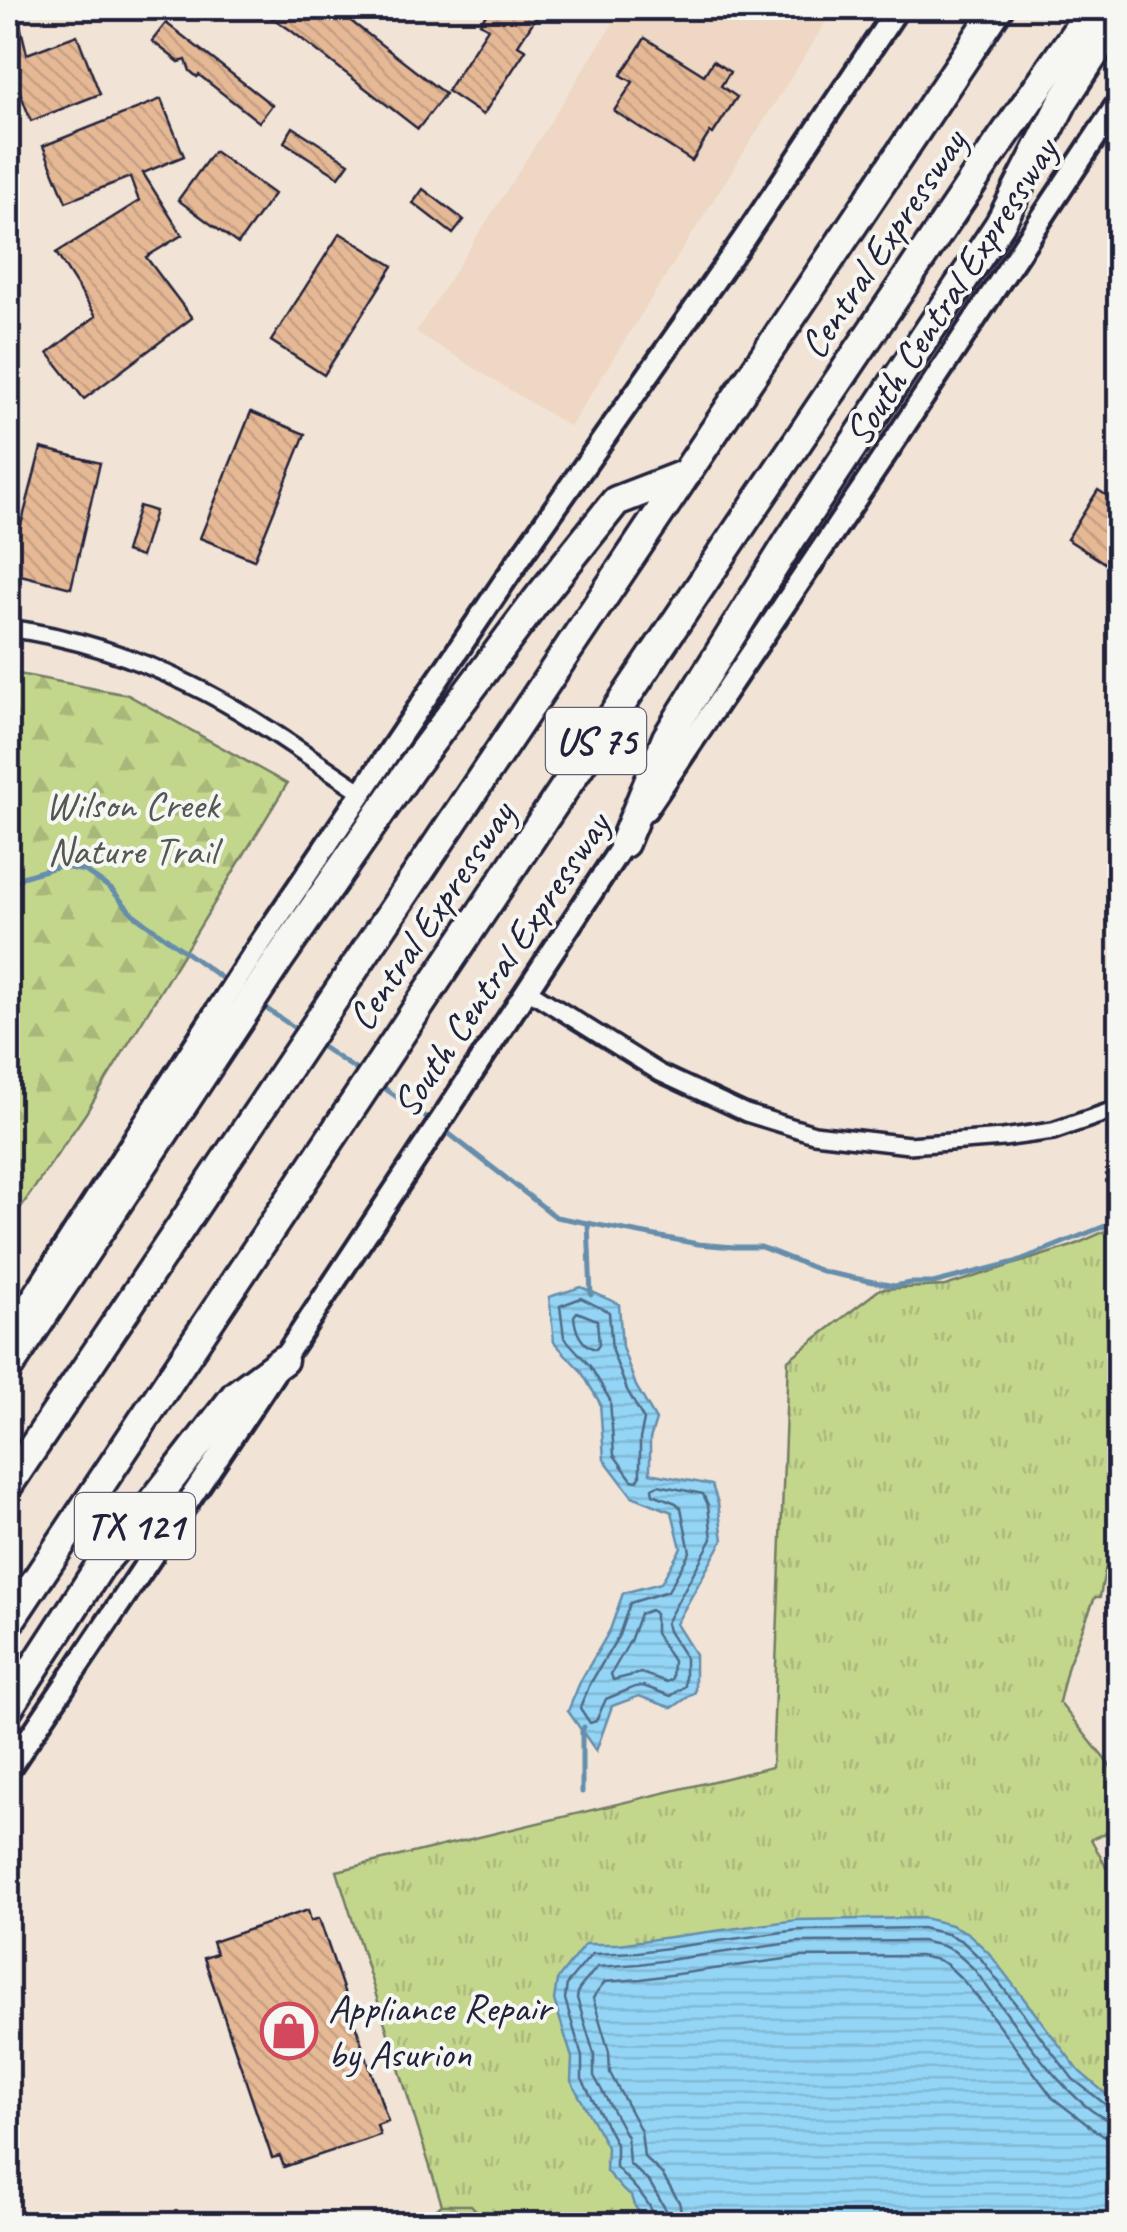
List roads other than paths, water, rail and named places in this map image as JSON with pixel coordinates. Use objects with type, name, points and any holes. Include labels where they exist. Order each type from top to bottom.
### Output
[{"type":"highway","name":"Central Expressway","points":[[8,1485],[998,8]]},
{"type":"highway","name":"Central Expressway","points":[[8,1623],[982,166],[1093,8]]},
{"type":"highway","points":[[624,843],[667,738],[790,540],[1000,224],[1063,101],[1120,14]]},
{"type":"highway","points":[[8,1368],[269,952],[616,501],[686,474]]},
{"type":"highway","name":"TX 121","points":[[8,1708],[100,1566],[236,1396],[282,1360]]},
{"type":"main road","points":[[269,952],[362,792],[524,552],[746,237],[898,8]]},
{"type":"main road","name":"South Central Expressway","points":[[8,1770],[1120,100]]},
{"type":"main road","points":[[8,1335],[223,1022]]},
{"type":"street","points":[[8,628],[94,646],[195,686],[362,792]]},
{"type":"street","points":[[526,989],[674,1080],[746,1112],[814,1134],[908,1144],[985,1140],[1053,1131],[1120,1108]]},
{"type":"water","points":[[581,1287],[619,1304],[622,1347],[636,1386],[656,1420],[650,1439],[650,1473],[712,1485],[723,1540],[676,1624],[695,1654],[695,1692],[672,1708],[639,1696],[612,1706],[596,1751],[568,1711],[610,1630],[623,1593],[661,1583],[681,1548],[672,1512],[632,1496],[604,1459],[600,1403],[581,1371],[554,1342],[549,1297]]},
{"type":"water","points":[[924,1918],[968,1933],[989,1953],[1080,2072],[1119,2105],[1119,2224],[647,2224],[631,2196],[606,2171],[607,2147],[571,2081],[572,2058],[554,2000],[557,1980],[585,1944],[618,1944],[797,1920]]},
{"type":"waterway","points":[[8,889],[22,877],[59,866],[85,871],[111,889],[133,914],[227,982]]},
{"type":"waterway","points":[[261,1005],[302,1033]]},
{"type":"waterway","points":[[315,1042],[364,1075]]},
{"type":"waterway","points":[[377,1083],[434,1123]]},
{"type":"waterway","points":[[443,1129],[556,1217],[698,1244],[761,1247],[824,1272],[894,1286],[933,1283],[1015,1262],[1120,1220]]},
{"type":"waterway","points":[[588,1223],[591,1295]]},
{"type":"waterway","points":[[582,1792],[584,1727]]},
{"type":"place","name":"Appliance Repair by Asurion","points":[[289,2031]]},
{"type":"park label","name":"Wilson Creek Nature Trail","points":[[132,828]]}]
